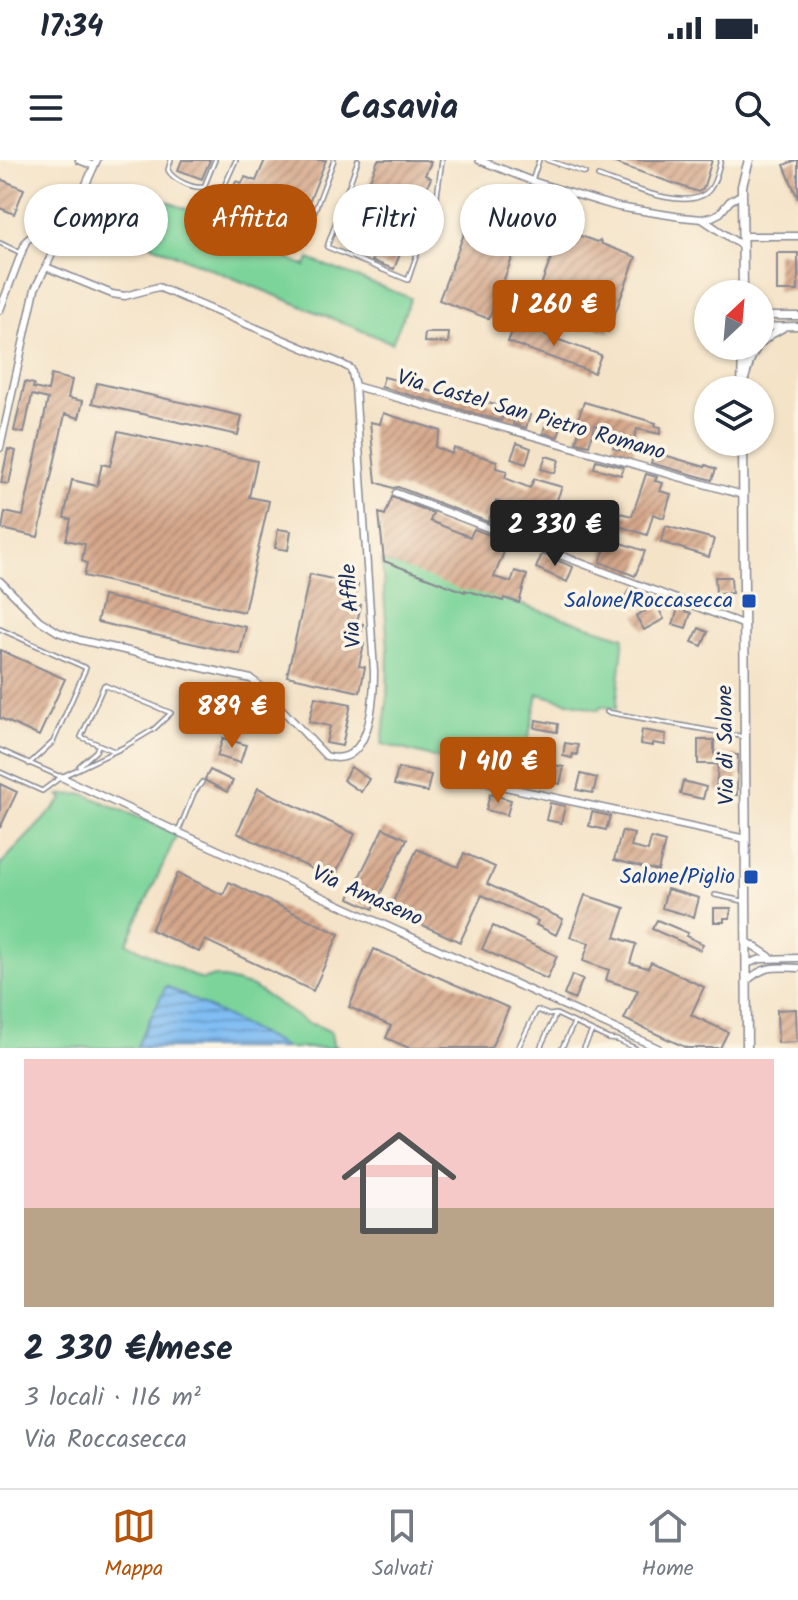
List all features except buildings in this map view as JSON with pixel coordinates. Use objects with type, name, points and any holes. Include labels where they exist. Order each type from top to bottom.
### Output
[{"type":"street","points":[[79,160],[96,163],[86,184]]},
{"type":"street","points":[[479,160],[532,181],[618,207],[702,219],[743,241],[798,236]]},
{"type":"street","points":[[743,280],[742,194],[749,160]]},
{"type":"street","points":[[702,219],[720,213],[730,201],[742,194]]},
{"type":"street","points":[[0,310],[24,246]]},
{"type":"street","points":[[0,448],[35,289],[51,256]]},
{"type":"street","points":[[46,267],[112,294],[125,296],[158,287],[342,364],[351,369],[355,386]]},
{"type":"street","points":[[774,316],[798,316]]},
{"type":"street","points":[[774,326],[798,326]]},
{"type":"street","points":[[774,333],[786,326]]},
{"type":"street","name":"Via Castel San Pietro Romano","points":[[355,386],[743,495]]},
{"type":"street","name":"Via Affile","points":[[0,581],[39,620],[58,632],[80,640],[254,680],[326,756],[336,758],[352,753],[361,745],[367,726],[374,679],[355,386]]},
{"type":"street","name":"Via di Salone","points":[[743,456],[747,1048]]},
{"type":"street","points":[[396,493],[745,625]]},
{"type":"street","points":[[450,775],[746,839]]},
{"type":"street","name":"Via Amaseno","points":[[61,777],[658,1048]]},
{"type":"street","points":[[746,941],[772,958]]},
{"type":"street","points":[[746,964],[761,959],[798,958]]},
{"type":"street","points":[[746,982],[765,969],[798,968]]},
{"type":"lane","points":[[171,160],[168,170],[171,176],[199,188],[204,187],[215,160]]},
{"type":"lane","points":[[236,160],[222,191],[226,206],[238,214],[302,235],[307,231],[334,160]]},
{"type":"lane","points":[[358,160],[327,247],[408,280],[437,196],[442,160]]},
{"type":"lane","points":[[532,181],[539,160]]},
{"type":"lane","points":[[547,160],[585,173]]},
{"type":"lane","points":[[598,176],[666,198],[696,199],[712,187],[721,160]]},
{"type":"lane","points":[[0,243],[21,253]]},
{"type":"lane","points":[[0,629],[86,668],[53,742],[29,764]]},
{"type":"lane","points":[[0,772],[42,791],[61,777],[114,751],[154,729],[171,713],[104,685],[81,737],[114,751]]},
{"type":"lane","points":[[607,712],[745,737]]},
{"type":"lane","points":[[73,771],[99,746]]},
{"type":"lane","points":[[0,750],[61,777]]},
{"type":"lane","points":[[178,832],[194,793],[202,782]]},
{"type":"lane","points":[[715,895],[746,902]]},
{"type":"lane","points":[[518,1048],[537,1010],[549,1015],[556,1014],[635,1048]]},
{"type":"lane","points":[[540,1048],[556,1014]]},
{"type":"lane","points":[[562,1048],[574,1023]]},
{"type":"lane","points":[[584,1048],[592,1031]]},
{"type":"lane","points":[[605,1048],[609,1039]]},
{"type":"green space","points":[[168,202],[184,208],[184,256],[281,256],[306,266],[309,259],[411,298],[392,343],[168,252]]},
{"type":"green space","points":[[382,561],[624,637],[616,709],[601,706],[599,710],[538,694],[517,790],[466,778],[468,766],[382,744],[388,651]]},
{"type":"green space","points":[[84,794],[177,834],[127,943],[202,980],[214,976],[253,987],[307,1023],[331,1032],[333,1045],[339,1048],[0,1048],[0,865],[63,799],[59,795]]},
{"type":"water","points":[[166,986],[287,1048],[136,1048]]},
{"type":"place","name":"Salone/Roccasecca","points":[[749,601]]},
{"type":"place","name":"Salone/Piglio","points":[[751,877]]}]
